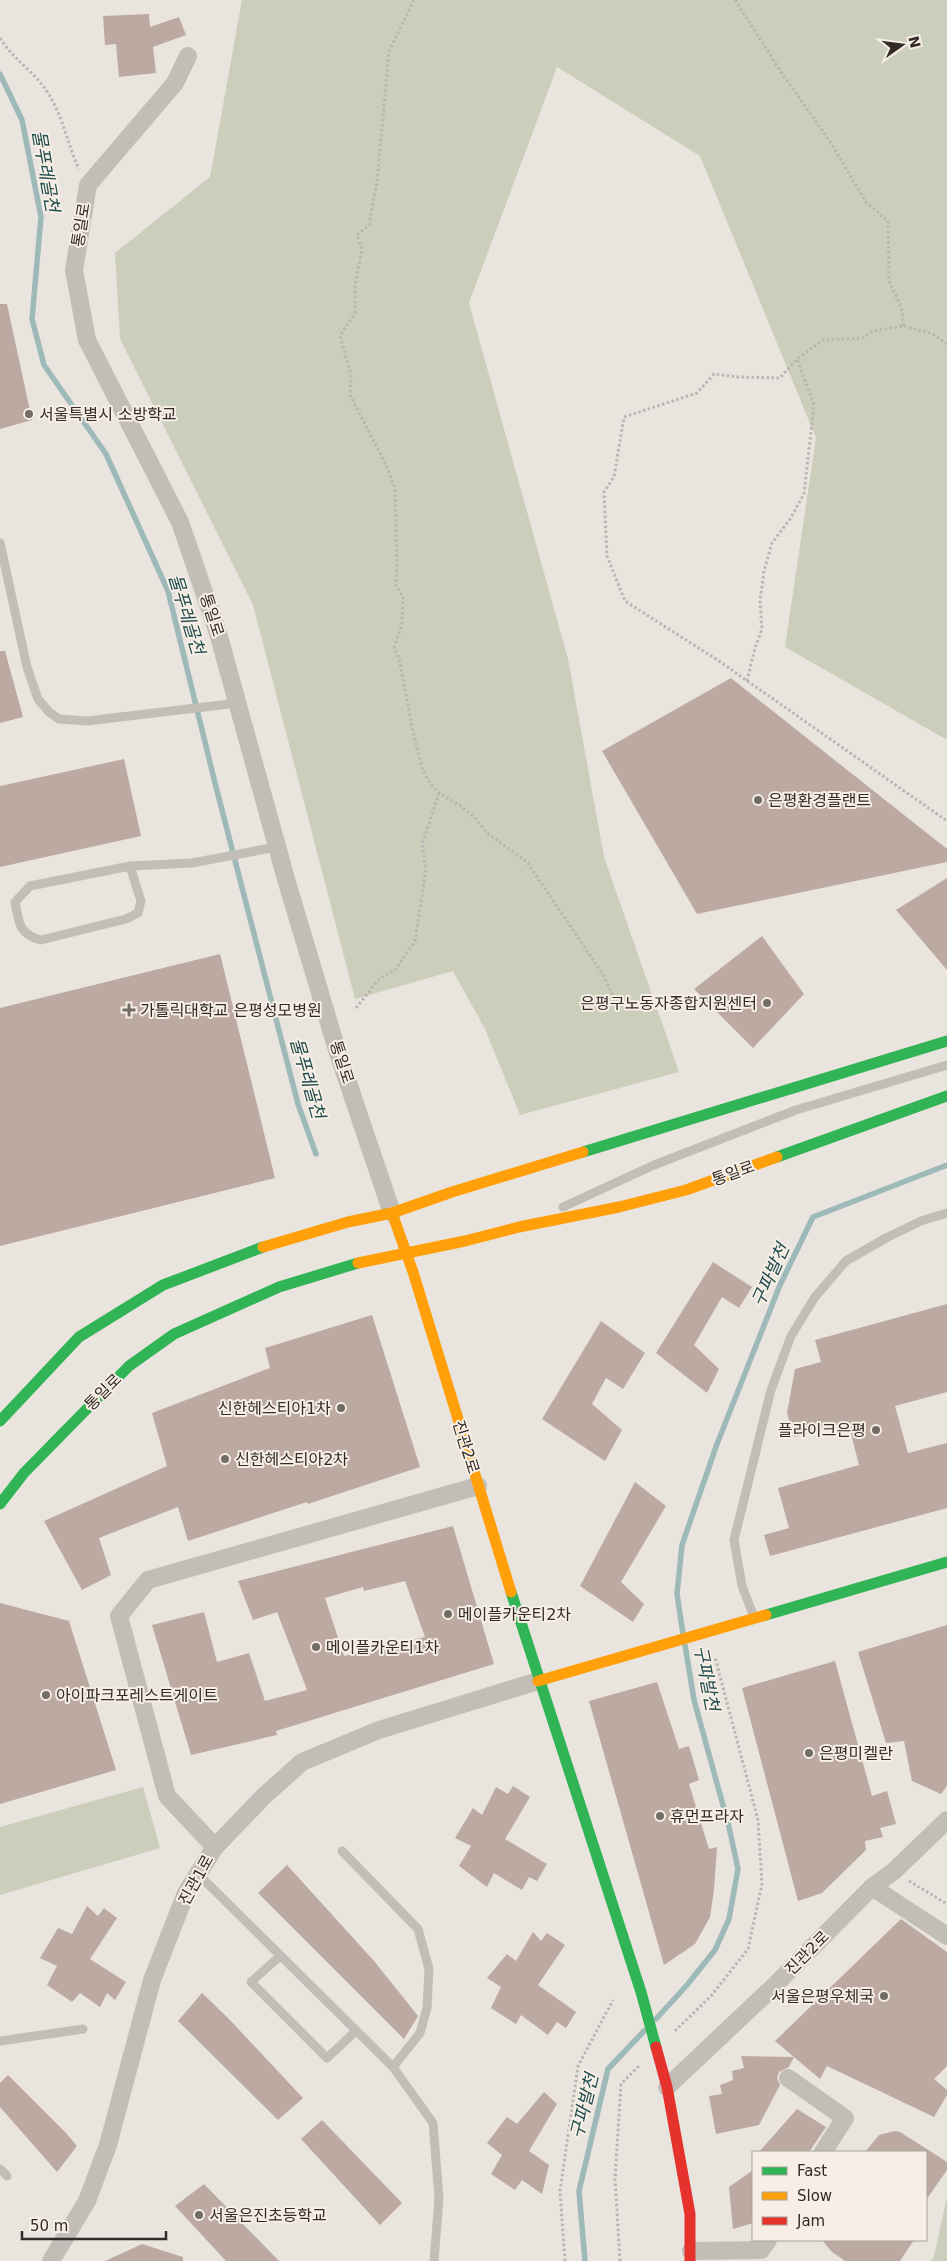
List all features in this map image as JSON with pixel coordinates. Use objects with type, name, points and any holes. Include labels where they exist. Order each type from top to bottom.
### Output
[{"type":"main road","points":[[0,1421],[79,1337],[163,1285],[266,1246],[348,1222],[392,1213],[452,1192],[947,1041]]},
{"type":"main road","name":"통일로","points":[[0,1504],[24,1473],[128,1366],[174,1334],[279,1287],[363,1262],[619,1207],[686,1190],[947,1096]]},
{"type":"main road","name":"진관2로","points":[[392,1213],[406,1252],[538,1682],[640,1992],[667,2087]]},
{"type":"main road","points":[[538,1682],[755,1620],[947,1562]]},
{"type":"main road","points":[[667,2087],[690,2214],[691,2256]]},
{"type":"street","name":"통일로","points":[[188,56],[174,83],[88,185],[74,270],[87,340],[180,522],[218,633],[238,703],[268,848],[392,1213]]},
{"type":"street","points":[[215,1847],[167,1796],[119,1616],[148,1580],[478,1486]]},
{"type":"street","name":"진관1로","points":[[51,2261],[87,2201],[108,2145],[152,1980],[186,1893],[215,1847],[264,1796],[302,1762],[379,1730],[538,1682]]},
{"type":"street","name":"진관2로","points":[[667,2087],[773,1988],[872,1887],[894,1871],[947,1820]]},
{"type":"street","points":[[872,1887],[947,1936]]},
{"type":"street","points":[[788,2078],[845,2118],[824,2151]]},
{"type":"street","points":[[691,2256],[761,2250],[767,2241]]},
{"type":"lane","points":[[0,543],[27,667],[38,699],[49,712],[59,719],[87,721],[238,703]]},
{"type":"lane","points":[[130,866],[141,901],[138,913],[126,919],[41,940],[29,937],[20,926],[15,902],[30,886],[130,866],[192,863],[268,848]]},
{"type":"lane","points":[[927,1048],[947,1045]]},
{"type":"lane","points":[[519,1227],[654,1165],[796,1110],[947,1065]]},
{"type":"lane","points":[[755,1620],[742,1586],[734,1540],[771,1390],[791,1336],[815,1297],[846,1261],[921,1221],[947,1213]]},
{"type":"lane","points":[[342,1851],[418,1929],[429,1969],[427,2008],[420,2033],[393,2067]]},
{"type":"lane","points":[[197,1873],[393,2067],[433,2123],[439,2198],[434,2261]]},
{"type":"lane","points":[[280,1956],[251,1982],[327,2058],[356,2032]]},
{"type":"lane","points":[[1,2037],[83,2029]]},
{"type":"lane","points":[[0,2169],[7,2176]]},
{"type":"path","points":[[414,0],[389,51],[377,182],[369,225],[357,235],[362,249],[355,286],[356,313],[340,336],[351,375],[350,395],[386,465],[395,488],[397,569],[395,584],[403,597],[402,624],[394,648],[399,658],[422,768],[428,780],[439,793],[461,806],[476,819],[487,833],[527,862],[604,976],[614,998]]},
{"type":"path","points":[[735,0],[783,75],[829,140],[866,202],[888,221],[890,281],[901,307],[904,326]]},
{"type":"path","points":[[0,38],[7,50],[46,89],[54,104],[76,162],[88,185]]},
{"type":"path","points":[[947,344],[933,334],[904,326],[873,331],[862,338],[823,340],[797,359],[780,378],[714,374],[697,393],[624,417],[614,477],[604,492],[607,556],[625,600],[747,680],[947,821]]},
{"type":"path","points":[[747,680],[755,648],[762,630],[760,601],[764,571],[772,543],[790,519],[804,494],[814,405],[797,359]]},
{"type":"path","points":[[356,1008],[379,979],[396,969],[415,941],[426,869],[422,845],[439,793]]},
{"type":"path","points":[[669,2037],[711,1996],[748,1949],[762,1884],[758,1820],[716,1657]]},
{"type":"path","points":[[908,1880],[947,1904]]},
{"type":"path","points":[[566,2261],[560,2191],[578,2066],[613,2000]]},
{"type":"path","points":[[620,2261],[615,2179],[621,2084],[642,2064]]},
{"type":"green space","points":[[242,0],[947,0],[947,740],[785,647],[816,438],[700,156],[557,67],[469,303],[568,659],[604,857],[679,1072],[520,1115],[485,1029],[453,971],[355,999],[253,605],[120,339],[115,253],[210,177]]},
{"type":"green space","points":[[143,1787],[160,1848],[0,1895],[0,1827]]},
{"type":"green space","points":[[947,2197],[947,2261],[931,2261],[934,2256]]},
{"type":"building","points":[[149,14],[150,27],[179,17],[186,35],[153,47],[156,73],[119,77],[116,44],[105,45],[103,16]]},
{"type":"building","points":[[0,304],[7,304],[32,420],[0,429]]},
{"type":"building","points":[[0,651],[5,651],[23,717],[0,723]]},
{"type":"building","name":"은평환경플랜트","points":[[731,678],[947,849],[947,862],[697,914],[602,751]]},
{"type":"building","points":[[124,759],[141,836],[0,867],[0,786]]},
{"type":"building","points":[[947,878],[947,970],[896,910]]},
{"type":"building","points":[[762,936],[804,994],[753,1048],[694,989]]},
{"type":"building","points":[[220,954],[275,1178],[0,1246],[0,1008]]},
{"type":"building","points":[[713,1262],[752,1287],[739,1308],[722,1297],[694,1345],[719,1369],[707,1393],[656,1353]]},
{"type":"building","name":"플라이크은평","points":[[947,1304],[947,1392],[895,1406],[908,1453],[947,1443],[947,1508],[770,1556],[764,1535],[789,1528],[778,1488],[859,1465],[848,1422],[794,1437],[787,1413],[795,1369],[821,1362],[815,1340]]},
{"type":"building","points":[[372,1315],[420,1467],[188,1541],[178,1507],[99,1538],[111,1575],[82,1590],[44,1521],[167,1466],[152,1413],[270,1368],[265,1348]]},
{"type":"building","points":[[601,1321],[645,1353],[623,1389],[606,1378],[592,1404],[622,1430],[605,1461],[542,1419]]},
{"type":"building","points":[[635,1482],[666,1506],[621,1582],[644,1604],[633,1622],[580,1586]]},
{"type":"building","points":[[453,1526],[494,1664],[276,1731],[277,1735],[191,1755],[152,1625],[204,1612],[217,1662],[249,1653],[265,1701],[307,1690],[277,1612],[253,1620],[238,1581]],"holes":[[[405,1581],[425,1637],[344,1656],[325,1598],[363,1587],[364,1591]]]},
{"type":"building","name":"아이파크포레스트게이트","points":[[0,1603],[69,1621],[116,1770],[0,1804]]},
{"type":"building","points":[[947,1625],[947,1786],[941,1794],[912,1781],[904,1741],[886,1743],[858,1652]]},
{"type":"building","name":"은평미켈란","points":[[835,1661],[872,1796],[887,1791],[896,1824],[880,1828],[883,1837],[865,1841],[866,1850],[822,1893],[798,1901],[742,1688]]},
{"type":"building","name":"휴먼프라자","points":[[657,1682],[679,1749],[689,1746],[699,1780],[689,1784],[709,1849],[717,1847],[710,1917],[695,1944],[664,1965],[589,1701]]},
{"type":"building","points":[[513,1786],[530,1797],[505,1839],[547,1864],[537,1881],[529,1877],[522,1890],[494,1873],[487,1887],[459,1866],[471,1846],[455,1838],[473,1808],[482,1815],[496,1787],[508,1794]]},
{"type":"building","points":[[287,1865],[374,1961],[418,2016],[404,2039],[258,1893]]},
{"type":"building","points":[[87,1906],[98,1916],[104,1908],[117,1918],[90,1959],[126,1982],[115,2000],[107,1993],[100,2007],[80,1993],[72,2002],[47,1985],[57,1966],[40,1958],[58,1928],[72,1934]]},
{"type":"building","name":"서울은평우체국","points":[[901,1919],[947,1952],[947,2066],[934,2079],[947,2090],[947,2095],[934,2117],[827,2066],[820,2079],[775,2041]]},
{"type":"building","points":[[533,1932],[541,1941],[547,1933],[565,1945],[538,1985],[576,2012],[566,2028],[557,2022],[548,2035],[521,2015],[516,2024],[491,2008],[501,1987],[487,1978],[507,1954],[516,1961]]},
{"type":"building","points":[[202,1993],[303,2098],[278,2120],[178,2021]]},
{"type":"building","points":[[741,2056],[794,2057],[789,2067],[779,2072],[777,2078],[780,2085],[759,2125],[716,2134],[709,2096],[722,2094],[720,2085],[733,2080],[732,2071],[744,2068]]},
{"type":"building","points":[[8,2075],[77,2146],[57,2172],[0,2107],[0,2083]]},
{"type":"building","points":[[544,2092],[557,2104],[529,2151],[549,2165],[542,2194],[522,2180],[515,2190],[491,2174],[502,2155],[487,2143],[507,2117],[517,2124]]},
{"type":"building","points":[[797,2109],[826,2127],[810,2151],[760,2151]]},
{"type":"building","points":[[322,2120],[402,2203],[380,2225],[301,2139]]},
{"type":"building","points":[[895,2131],[900,2132],[947,2162],[947,2170],[927,2199],[927,2151],[866,2151],[879,2135]]},
{"type":"building","points":[[752,2171],[752,2223],[733,2229],[729,2187]]},
{"type":"building","points":[[204,2184],[279,2261],[226,2261],[175,2206]]},
{"type":"building","points":[[823,2241],[913,2241],[900,2261],[845,2261],[832,2252]]},
{"type":"building","points":[[142,2244],[183,2257],[183,2261],[105,2261]]},
{"type":"waterway","name":"물푸레골천","points":[[0,74],[22,120],[41,217],[32,319],[44,365],[106,454],[168,591],[215,783],[298,1104],[316,1154]]},
{"type":"waterway","name":"구파발천","points":[[683,1634],[677,1594],[682,1545],[717,1444],[780,1285],[813,1217],[947,1165]]},
{"type":"waterway","name":"구파발천","points":[[656,2019],[715,1950],[729,1919],[738,1869],[729,1827],[694,1700],[685,1645]]},
{"type":"waterway","name":"구파발천","points":[[585,2261],[579,2191],[608,2069],[644,2031]]},
{"type":"traffic: fast","points":[[583,1152],[947,1041]]},
{"type":"traffic: fast","points":[[777,1157],[947,1096]]},
{"type":"traffic: fast","points":[[0,1421],[79,1337],[163,1285],[263,1247]]},
{"type":"traffic: fast","points":[[0,1504],[24,1473],[129,1366],[174,1334],[279,1287],[358,1263]]},
{"type":"traffic: fast","points":[[766,1615],[947,1562]]},
{"type":"traffic: fast","points":[[511,1592],[641,1992],[656,2047]]},
{"type":"traffic: slow","points":[[263,1247],[348,1222],[392,1213],[452,1192],[583,1152]]},
{"type":"traffic: slow","points":[[358,1263],[619,1207],[686,1190],[777,1157]]},
{"type":"traffic: slow","points":[[392,1213],[413,1272],[511,1592]]},
{"type":"traffic: slow","points":[[538,1681],[766,1615]]},
{"type":"traffic: jam","points":[[656,2047],[667,2087],[690,2214],[690,2261]]},
{"type":"place","name":"서울특별시 소방학교","points":[[29,414]]},
{"type":"place","name":"은평환경플랜트","points":[[758,800]]},
{"type":"place","name":"은평구노동자종합지원센터","points":[[767,1003]]},
{"type":"place","name":"가톨릭대학교 은평성모병원","points":[[129,1010]]},
{"type":"place","name":"신한헤스티아1차","points":[[341,1408]]},
{"type":"place","name":"플라이크은평","points":[[876,1430]]},
{"type":"place","name":"신한헤스티아2차","points":[[225,1459]]},
{"type":"place","name":"메이플카운티2차","points":[[448,1614]]},
{"type":"place","name":"메이플카운티1차","points":[[316,1647]]},
{"type":"place","name":"아이파크포레스트게이트","points":[[46,1695]]},
{"type":"place","name":"은평미켈란","points":[[809,1753]]},
{"type":"place","name":"휴먼프라자","points":[[660,1816]]},
{"type":"place","name":"서울은평우체국","points":[[884,1996]]},
{"type":"place","name":"서울은진초등학교","points":[[199,2215]]}]
